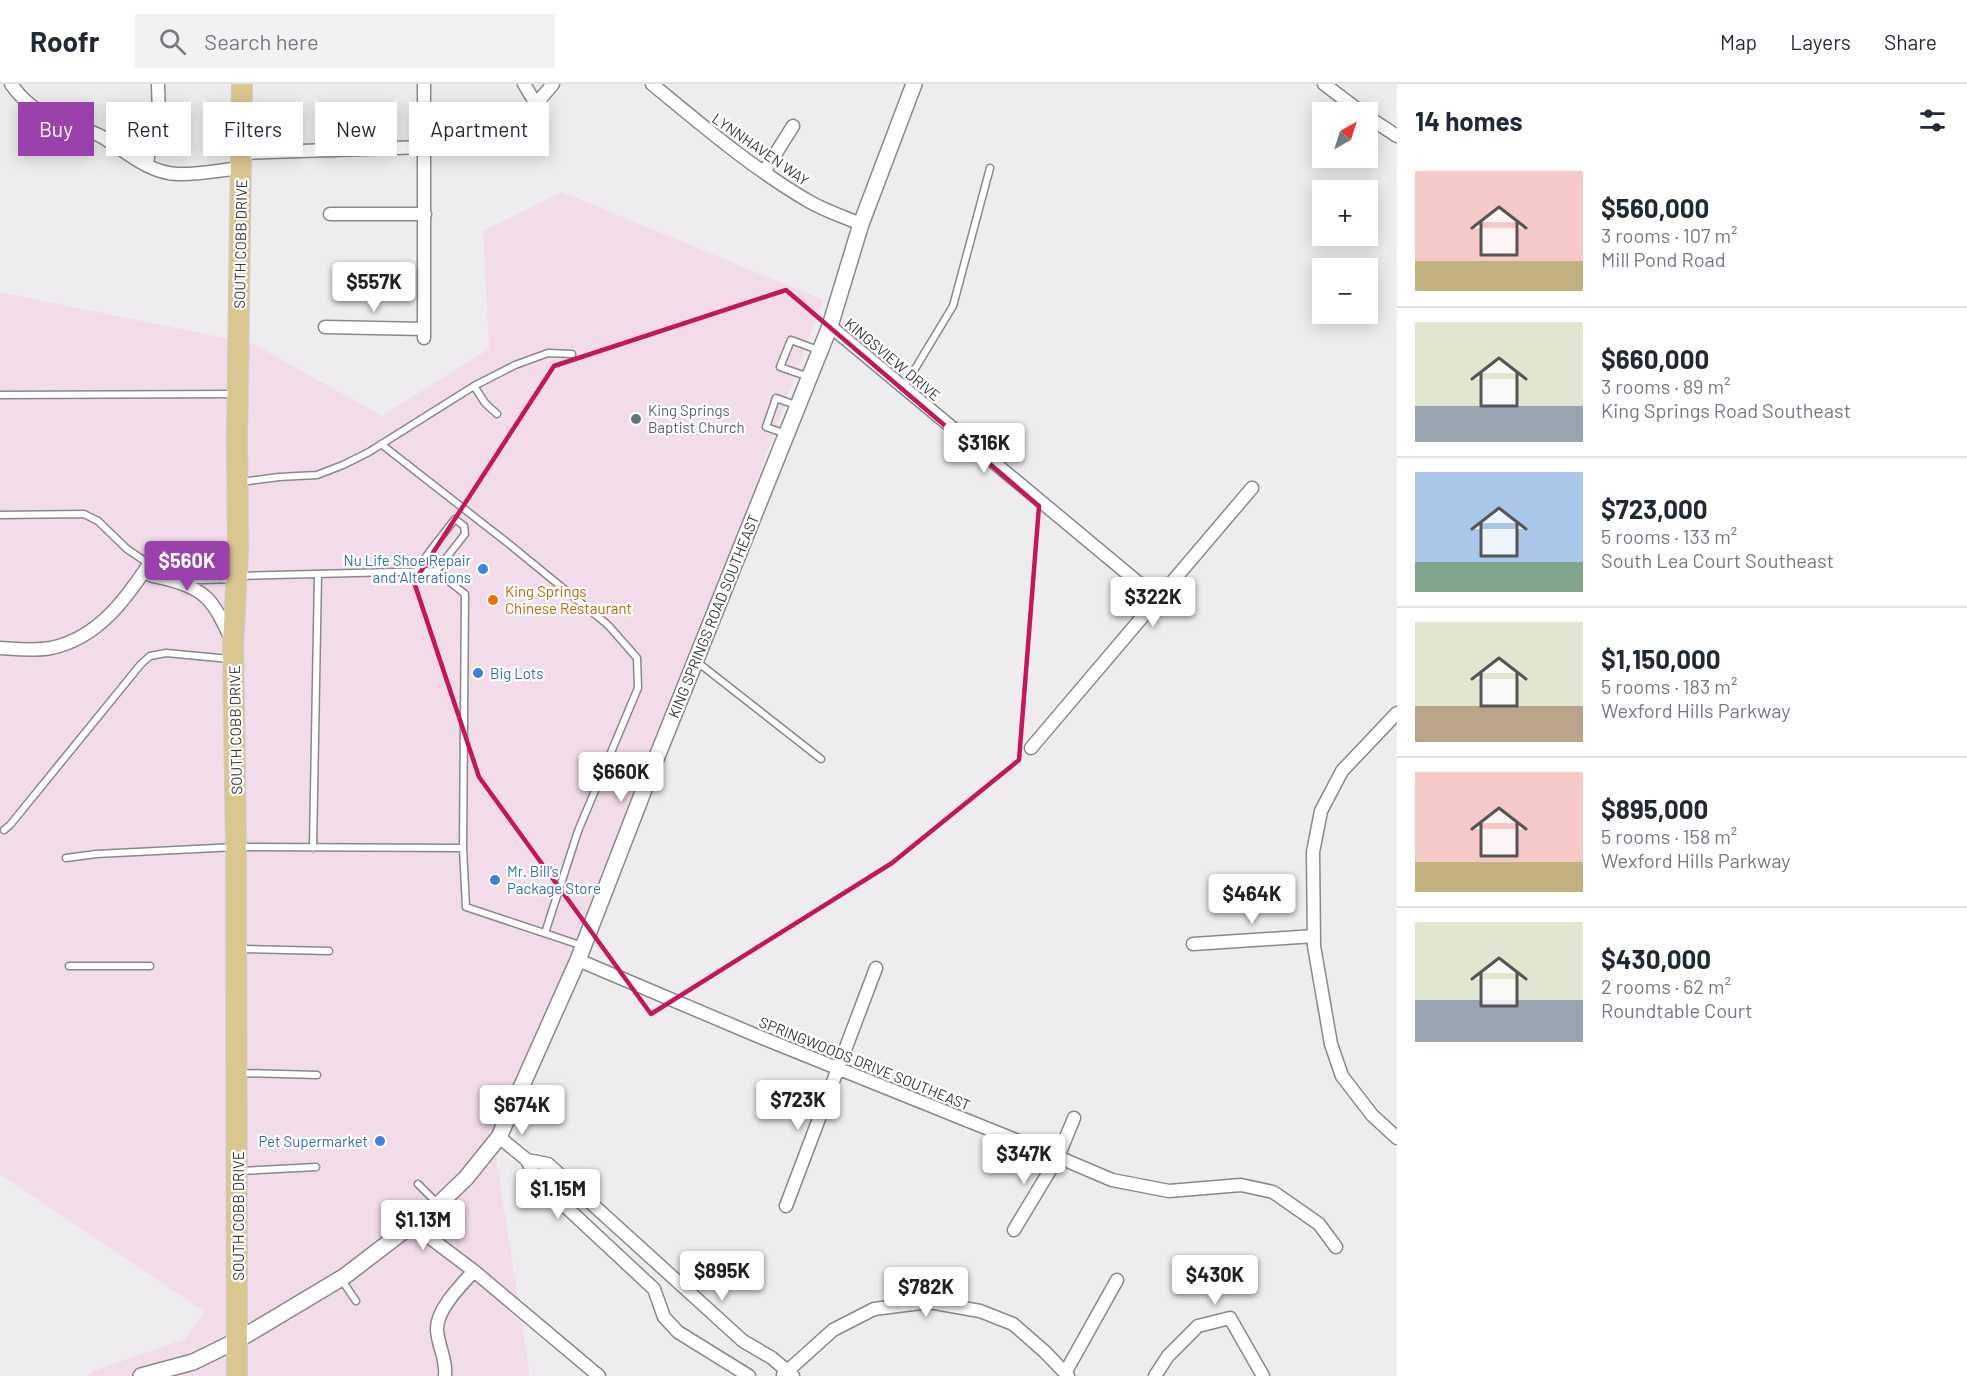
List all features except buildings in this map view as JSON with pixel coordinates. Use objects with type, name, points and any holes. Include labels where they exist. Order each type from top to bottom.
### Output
[{"type":"main road","name":"SOUTH COBB DRIVE","points":[[237,1376],[237,948],[233,651],[238,576],[242,84]]},
{"type":"street","points":[[11,84],[26,101],[47,116],[63,123],[85,128],[104,138],[138,162],[177,174],[241,160],[409,148]]},
{"type":"street","points":[[147,164],[150,143],[159,118],[158,84]]},
{"type":"street","points":[[424,84],[424,102]]},
{"type":"street","points":[[524,84],[535,102]]},
{"type":"street","points":[[538,102],[553,84]]},
{"type":"street","name":"LYNNHAVEN WAY","points":[[652,84],[711,133],[764,172],[812,203],[861,224]]},
{"type":"street","name":"KING SPRINGS ROAD SOUTHEAST","points":[[141,1376],[193,1362],[238,1341],[340,1279],[439,1204],[466,1178],[499,1137],[581,953],[695,661],[830,326],[861,224],[914,84]]},
{"type":"street","points":[[1324,84],[1348,102]]},
{"type":"street","points":[[1378,124],[1397,136]]},
{"type":"street","points":[[764,172],[794,126]]},
{"type":"street","points":[[325,327],[424,333],[425,156]]},
{"type":"street","points":[[330,214],[425,214]]},
{"type":"street","name":"KINGSVIEW DRIVE","points":[[830,326],[1158,599]]},
{"type":"street","points":[[1031,748],[1252,488]]},
{"type":"street","points":[[0,648],[26,650],[51,648],[94,630],[122,602],[155,555],[172,551],[238,551]]},
{"type":"street","points":[[146,568],[153,576],[185,583],[209,599],[217,610],[233,651]]},
{"type":"street","points":[[162,578],[238,576]]},
{"type":"street","points":[[1397,712],[1342,771],[1321,811],[1313,852],[1314,936],[1330,1044],[1342,1076],[1372,1115],[1397,1138]]},
{"type":"street","points":[[1193,944],[1314,936]]},
{"type":"street","name":"SPRINGWOODS DRIVE SOUTHEAST","points":[[581,953],[749,1033],[1058,1156],[1112,1180],[1168,1191],[1241,1185],[1273,1192],[1319,1224],[1336,1247]]},
{"type":"street","points":[[786,1206],[876,968]]},
{"type":"street","points":[[1014,1230],[1058,1156],[1074,1118]]},
{"type":"street","points":[[499,1137],[527,1160],[536,1179],[654,1289],[663,1317],[678,1332],[749,1376]]},
{"type":"street","points":[[527,1160],[548,1164],[743,1341],[772,1358],[787,1374],[833,1330],[874,1309],[929,1302],[980,1311],[1013,1324],[1046,1352],[1066,1374],[1117,1280]]},
{"type":"street","points":[[413,1225],[474,1271],[599,1376]]},
{"type":"street","points":[[606,1244],[619,1228]]},
{"type":"street","points":[[445,1376],[446,1369],[437,1329],[441,1314],[453,1295],[474,1271]]},
{"type":"street","points":[[1155,1376],[1168,1356],[1198,1326],[1230,1318],[1263,1376]]},
{"type":"lane","points":[[904,388],[953,306],[990,168]]},
{"type":"lane","points":[[809,377],[780,367],[791,340],[820,351]]},
{"type":"lane","points":[[237,483],[317,475],[343,465],[474,386],[514,365],[548,352],[572,354]]},
{"type":"lane","points":[[474,386],[497,414]]},
{"type":"lane","points":[[0,395],[238,394]]},
{"type":"lane","points":[[786,434],[766,427],[776,399],[798,406]]},
{"type":"lane","points":[[381,444],[608,625],[637,658],[638,688],[578,831],[545,933]]},
{"type":"lane","points":[[0,515],[84,514],[98,521],[146,568]]},
{"type":"lane","points":[[417,571],[455,519],[464,526],[465,534],[436,571]]},
{"type":"lane","points":[[238,576],[436,571],[465,594],[463,848],[466,908],[545,933],[581,953]]},
{"type":"lane","points":[[313,848],[318,574]]},
{"type":"lane","points":[[4,830],[150,656],[166,653],[233,651]]},
{"type":"lane","points":[[695,661],[821,759]]},
{"type":"lane","points":[[66,858],[96,854],[236,848],[463,848]]},
{"type":"lane","points":[[237,948],[329,951]]},
{"type":"lane","points":[[69,966],[150,966]]},
{"type":"lane","points":[[237,1073],[316,1075]]},
{"type":"lane","points":[[237,1171],[316,1167]]},
{"type":"lane","points":[[418,1184],[439,1204]]},
{"type":"lane","points":[[340,1279],[356,1301]]},
{"type":"highlighted area","points":[[786,290],[1039,506],[1019,760],[892,863],[651,1014],[479,777],[414,582],[554,366]]},
{"type":"shaded area","points":[[562,192],[823,300],[727,561],[576,951],[494,1143],[530,1376],[88,1376],[93,1371],[185,1339],[205,1312],[0,1174],[0,292],[254,344],[382,416],[489,349],[483,231]]},
{"type":"place","name":"King Springs Baptist Church","points":[[636,419]]},
{"type":"place","name":"Nu Life Shoe Repair and Alterations","points":[[483,569]]},
{"type":"place","name":"King Springs Chinese Restaurant","points":[[493,600]]},
{"type":"place","name":"Big Lots","points":[[478,673]]},
{"type":"place","name":"Mr. Bill's Package Store","points":[[495,880]]},
{"type":"place","name":"Pet Supermarket","points":[[380,1141]]}]
